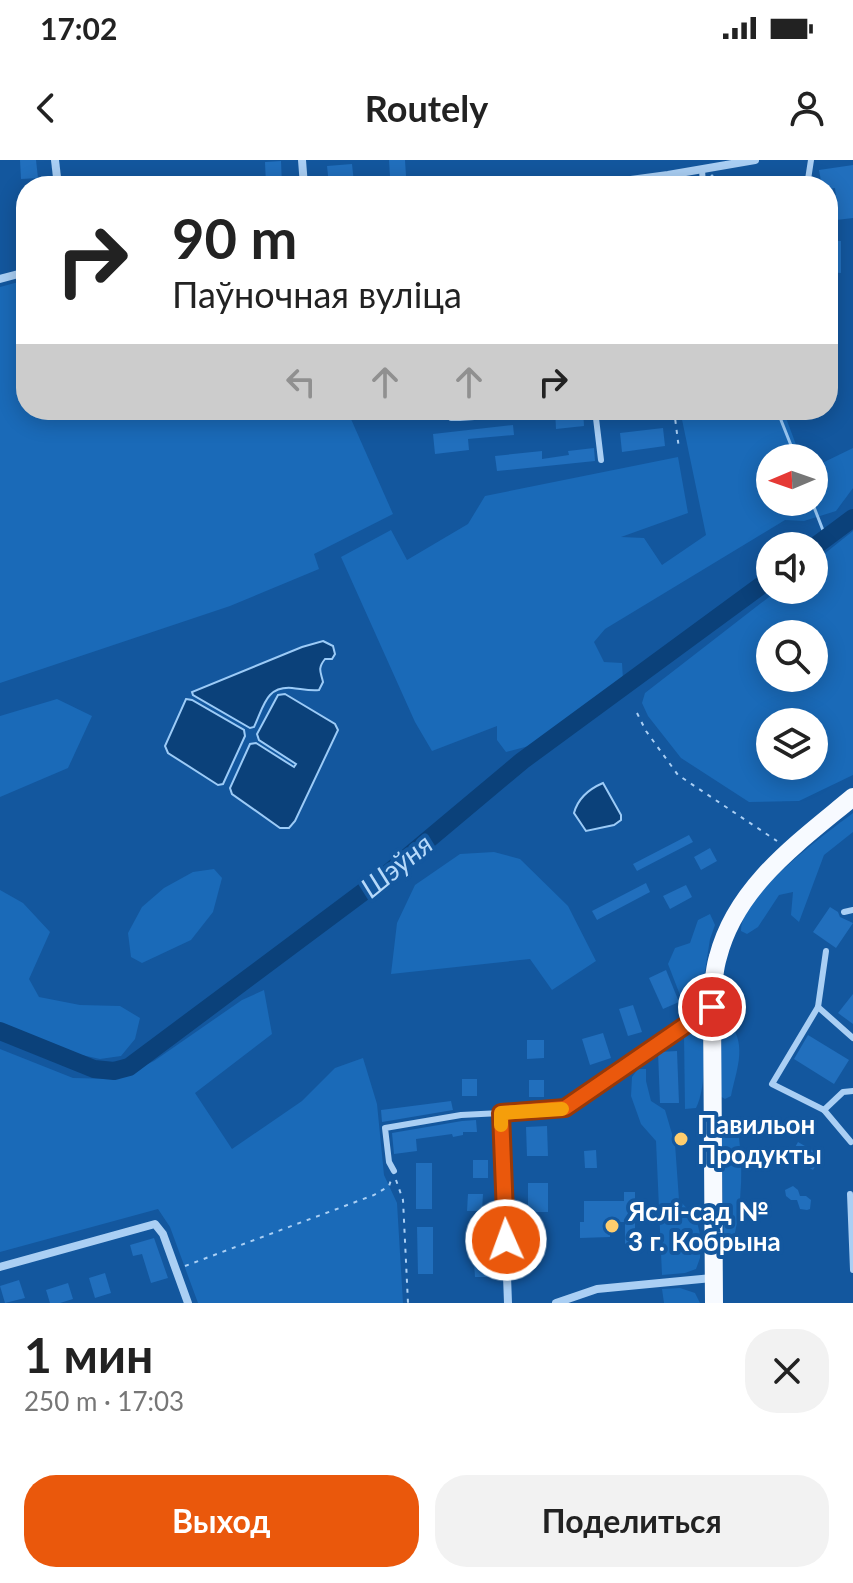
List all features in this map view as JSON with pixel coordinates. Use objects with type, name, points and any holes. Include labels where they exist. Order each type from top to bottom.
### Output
[{"type":"main road","points":[[714,1303],[712,1007],[717,959],[729,923],[766,872],[853,797]]},
{"type":"street","points":[[643,176],[755,160]]},
{"type":"street","points":[[508,1303],[501,1113],[565,1108],[712,1007]]},
{"type":"street","points":[[0,1267],[155,1224],[163,1234],[188,1303]]},
{"type":"street","points":[[556,1303],[584,1298],[597,1289],[713,1278]]},
{"type":"lane","points":[[596,420],[601,460]]},
{"type":"lane","points":[[844,912],[853,910]]},
{"type":"lane","points":[[826,951],[818,1007],[772,1084],[824,1110],[851,1142]]},
{"type":"lane","points":[[818,1007],[853,1038]]},
{"type":"lane","points":[[824,1110],[843,1092],[853,1091]]},
{"type":"lane","points":[[394,1171],[389,1162],[385,1128],[461,1115],[501,1113]]},
{"type":"lane","points":[[850,1194],[853,1270]]},
{"type":"path","points":[[675,420],[679,449]]},
{"type":"path","points":[[637,713],[646,731],[678,775],[792,850]]},
{"type":"path","points":[[176,1269],[374,1195],[389,1186],[394,1171]]},
{"type":"path","points":[[394,1171],[403,1200],[408,1303]]},
{"type":"shaded area","points":[[16,283],[16,420],[351,420],[393,514],[314,554],[319,569],[230,606],[0,683],[0,287]]},
{"type":"shaded area","points":[[682,420],[787,420],[796,444],[756,444],[756,516],[820,516],[804,521],[785,520],[765,532],[756,532],[756,538],[605,629],[594,642],[604,662],[622,663],[623,680],[529,746],[506,752],[497,740],[497,726],[432,751],[415,722],[341,557],[391,530],[407,560],[468,524],[485,496],[678,457],[688,513],[621,537],[644,538],[662,565],[706,535]]},
{"type":"shaded area","points":[[853,448],[853,488],[836,511],[828,514],[828,460]]},
{"type":"shaded area","points":[[853,531],[853,775],[799,801],[749,802],[681,758],[648,716],[642,703],[645,693],[760,604],[828,604],[828,551]]},
{"type":"shaded area","points":[[323,641],[333,646],[335,654],[321,665],[323,682],[319,690],[276,690],[267,699],[254,727],[250,728],[193,695],[192,692]]},
{"type":"shaded area","points":[[285,694],[335,724],[338,730],[295,821],[289,828],[280,828],[232,794],[230,788],[250,744],[256,743],[294,767],[296,764],[259,740],[257,734],[278,695]]},
{"type":"shaded area","points":[[57,699],[92,716],[68,768],[0,797],[0,716]]},
{"type":"shaded area","points":[[186,699],[244,730],[245,736],[223,784],[218,785],[168,753],[165,746]]},
{"type":"shaded area","points":[[603,783],[621,820],[614,825],[586,831],[574,813],[585,795]]},
{"type":"shaded area","points":[[853,813],[853,832],[824,855],[799,922],[791,915],[793,892],[779,895],[758,927],[747,934],[741,931],[744,917],[769,884],[805,850]]},
{"type":"shaded area","points":[[494,852],[520,859],[568,906],[596,961],[552,990],[530,959],[391,974],[397,923],[415,885],[460,854]]},
{"type":"shaded area","points":[[214,869],[222,878],[213,912],[191,940],[142,963],[131,957],[128,933],[142,907],[164,888],[193,872]]},
{"type":"shaded area","points":[[0,890],[23,903],[50,932],[29,979],[39,997],[80,1005],[120,1006],[140,1018],[135,1039],[121,1056],[100,1059],[68,1052],[0,1023]]},
{"type":"shaded area","points":[[710,914],[715,925],[700,1003],[687,1013],[668,964],[675,948],[690,943],[698,920]]},
{"type":"shaded area","points":[[264,990],[272,1034],[195,1093],[232,1149],[302,1101],[335,1068],[363,1058],[377,1104],[384,1175],[397,1203],[403,1303],[198,1303],[170,1227],[158,1209],[0,1252],[0,1049],[73,1078],[116,1079],[154,1061],[242,1000]]},
{"type":"shaded area","points":[[731,1025],[736,1033],[739,1059],[731,1096],[725,1099],[720,1096],[722,1029]]},
{"type":"shaded area","points":[[694,1031],[702,1034],[703,1081],[696,1108],[685,1109],[684,1034]]},
{"type":"shaded area","points":[[638,1069],[646,1069],[651,1101],[665,1110],[675,1144],[679,1200],[696,1218],[701,1238],[696,1269],[685,1273],[662,1275],[656,1141],[641,1124],[631,1096],[632,1077]]},
{"type":"shaded area","points":[[728,1124],[737,1125],[741,1168],[737,1224],[734,1238],[729,1242],[724,1233],[721,1132]]},
{"type":"shaded area","points":[[680,1288],[695,1293],[700,1303],[664,1303],[662,1289]]},
{"type":"building","points":[[20,160],[36,160],[38,176],[21,176]]},
{"type":"building","points":[[389,160],[405,160],[406,176],[390,176]]},
{"type":"building","points":[[281,161],[282,176],[266,176],[265,162]]},
{"type":"building","points":[[352,164],[353,176],[328,176],[327,166]]},
{"type":"building","points":[[853,165],[853,218],[838,220],[838,176],[820,176],[819,170]]},
{"type":"building","points":[[838,241],[841,241],[841,273],[838,273]]},
{"type":"building","points":[[556,420],[584,420],[584,426],[556,429]]},
{"type":"building","points":[[513,425],[514,435],[468,439],[469,450],[435,454],[433,434]]},
{"type":"building","points":[[663,428],[665,446],[622,452],[620,433]]},
{"type":"building","points":[[594,448],[595,461],[497,471],[495,456],[542,451],[542,459],[569,455],[568,451]]},
{"type":"building","points":[[689,835],[693,842],[637,871],[633,864]]},
{"type":"building","points":[[710,848],[717,861],[701,870],[694,857]]},
{"type":"building","points":[[646,883],[650,892],[597,920],[592,911]]},
{"type":"building","points":[[686,885],[692,897],[670,909],[663,896]]},
{"type":"building","points":[[830,907],[840,917],[853,923],[836,948],[813,932]]},
{"type":"building","points":[[666,970],[679,1002],[663,1009],[649,978]]},
{"type":"building","points":[[853,994],[853,1024],[838,1013]]},
{"type":"building","points":[[633,1005],[642,1032],[628,1036],[619,1009]]},
{"type":"building","points":[[603,1033],[611,1058],[590,1065],[582,1039]]},
{"type":"building","points":[[808,1035],[849,1060],[834,1084],[794,1059]]},
{"type":"building","points":[[527,1040],[544,1040],[544,1058],[527,1059]]},
{"type":"building","points":[[677,1051],[679,1103],[660,1103],[658,1052]]},
{"type":"building","points":[[462,1079],[477,1079],[477,1096],[462,1096]]},
{"type":"building","points":[[529,1080],[544,1080],[544,1097],[529,1097]]},
{"type":"building","points":[[451,1101],[453,1110],[382,1122],[381,1110]]},
{"type":"building","points":[[476,1120],[477,1132],[416,1139],[417,1151],[394,1154],[392,1133]]},
{"type":"building","points":[[547,1126],[548,1156],[527,1156],[526,1127]]},
{"type":"building","points":[[798,1142],[822,1156],[813,1170],[790,1156]]},
{"type":"building","points":[[596,1150],[597,1168],[585,1168],[584,1151]]},
{"type":"building","points":[[473,1160],[488,1160],[488,1178],[473,1178]]},
{"type":"building","points":[[416,1163],[432,1163],[432,1209],[416,1209]]},
{"type":"building","points":[[528,1183],[548,1183],[548,1212],[528,1212]]},
{"type":"building","points":[[793,1186],[800,1196],[811,1200],[810,1209],[800,1209],[797,1200],[786,1196],[785,1190]]},
{"type":"building","points":[[624,1192],[635,1192],[635,1245],[625,1245],[625,1222],[610,1222],[610,1237],[580,1238],[584,1201],[624,1201]]},
{"type":"building","points":[[468,1194],[483,1194],[482,1211],[467,1211]]},
{"type":"building","points":[[417,1227],[433,1227],[433,1274],[418,1274]]},
{"type":"building","points":[[474,1227],[489,1227],[489,1242],[474,1242]]},
{"type":"building","points":[[529,1234],[546,1234],[546,1250],[529,1250]]},
{"type":"building","points":[[154,1238],[168,1278],[151,1283],[142,1254],[133,1256],[130,1245]]},
{"type":"building","points":[[490,1261],[490,1277],[475,1277],[474,1262]]},
{"type":"building","points":[[105,1273],[111,1293],[95,1298],[89,1278]]},
{"type":"building","points":[[19,1280],[25,1298],[5,1303],[0,1286]]},
{"type":"building","points":[[68,1283],[73,1299],[50,1303],[46,1290]]},
{"type":"waterway","points":[[781,420],[790,444]]},
{"type":"waterway","points":[[817,516],[824,532]]},
{"type":"waterway","name":"Шэўня","points":[[828,537],[853,518]]},
{"type":"waterway","name":"Шэўня","points":[[0,1031],[94,1069],[114,1071],[129,1067],[386,875],[522,761],[756,589]]},
{"type":"slow traffic","points":[[501,1125],[501,1113],[562,1109]]},
{"type":"place","name":"Павильон Продукты","points":[[681,1139]]},
{"type":"place","name":"Яслі-сад № 3 г. Кобрына","points":[[612,1226]]},
{"type":"route","points":[[506,1240],[501,1113],[565,1108],[712,1007]]}]
